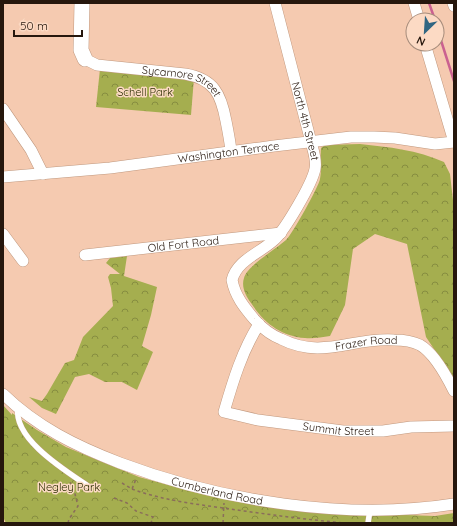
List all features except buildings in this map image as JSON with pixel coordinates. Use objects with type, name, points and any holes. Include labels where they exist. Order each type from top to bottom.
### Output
[{"type":"street","points":[[82,3],[81,50],[85,59]]},
{"type":"street","name":"North 4th Street","points":[[259,324],[236,295],[232,280],[233,277],[244,261],[269,244],[281,233],[308,186],[314,170],[314,155],[311,142],[274,3]]},
{"type":"street","points":[[428,52],[454,142]]},
{"type":"street","name":"Sycamore Street","points":[[85,59],[97,65],[185,74],[196,76],[205,80],[213,86],[223,103],[231,151]]},
{"type":"street","points":[[3,109],[31,150],[43,174]]},
{"type":"street","name":"Washington Terrace","points":[[3,176],[43,174],[139,164],[231,151],[374,136],[435,144],[454,142]]},
{"type":"street","name":"Old Fort Road","points":[[85,255],[281,233]]},
{"type":"street","points":[[3,234],[23,261]]},
{"type":"street","name":"Frazer Road","points":[[259,324],[278,338],[288,343],[306,348],[337,347],[387,339],[414,342],[429,352],[454,391]]},
{"type":"street","name":"Summit Street","points":[[259,324],[244,354],[224,412],[258,420],[343,431],[383,431],[411,427],[454,426]]},
{"type":"street","name":"Cumberland Road","points":[[3,394],[32,420],[81,447],[132,467],[188,484],[268,501],[336,509],[401,510],[454,504]]},
{"type":"lane","points":[[18,408],[18,419],[28,438],[55,463],[88,486]]},
{"type":"lane","points":[[368,523],[370,510]]},
{"type":"path","points":[[68,523],[69,519],[78,509],[75,494],[69,481],[71,474]]},
{"type":"path","points":[[132,489],[138,475]]},
{"type":"path","points":[[122,483],[132,489],[150,495],[299,519],[346,523]]},
{"type":"path","points":[[114,498],[126,503],[136,511],[152,517],[151,522],[145,523]]},
{"type":"path","points":[[222,523],[224,504]]},
{"type":"green space","name":"Schell Park","points":[[100,69],[194,78],[191,115],[96,107]]},
{"type":"green space","points":[[360,144],[382,146],[434,158],[444,162],[450,174],[454,209],[454,379],[426,337],[407,244],[375,234],[353,249],[345,305],[330,336],[305,338],[296,337],[281,331],[262,317],[244,291],[243,281],[246,273],[256,263],[286,240],[294,229],[310,200],[320,179],[321,148],[325,145]]},
{"type":"green space","points":[[127,256],[124,276],[157,287],[142,346],[153,352],[137,390],[122,382],[105,382],[89,374],[75,377],[56,414],[42,408],[29,397],[42,401],[65,363],[74,360],[83,337],[113,306],[108,277],[110,274],[120,274],[106,263],[110,258]]},
{"type":"green space","name":"Negley Park","points":[[3,405],[12,415],[12,413],[66,447],[139,477],[205,495],[246,503],[296,510],[435,516],[454,513],[454,523],[6,523],[3,517]]},
{"type":"waterway","points":[[429,3],[432,12]]},
{"type":"waterway","points":[[445,52],[454,81]]}]
